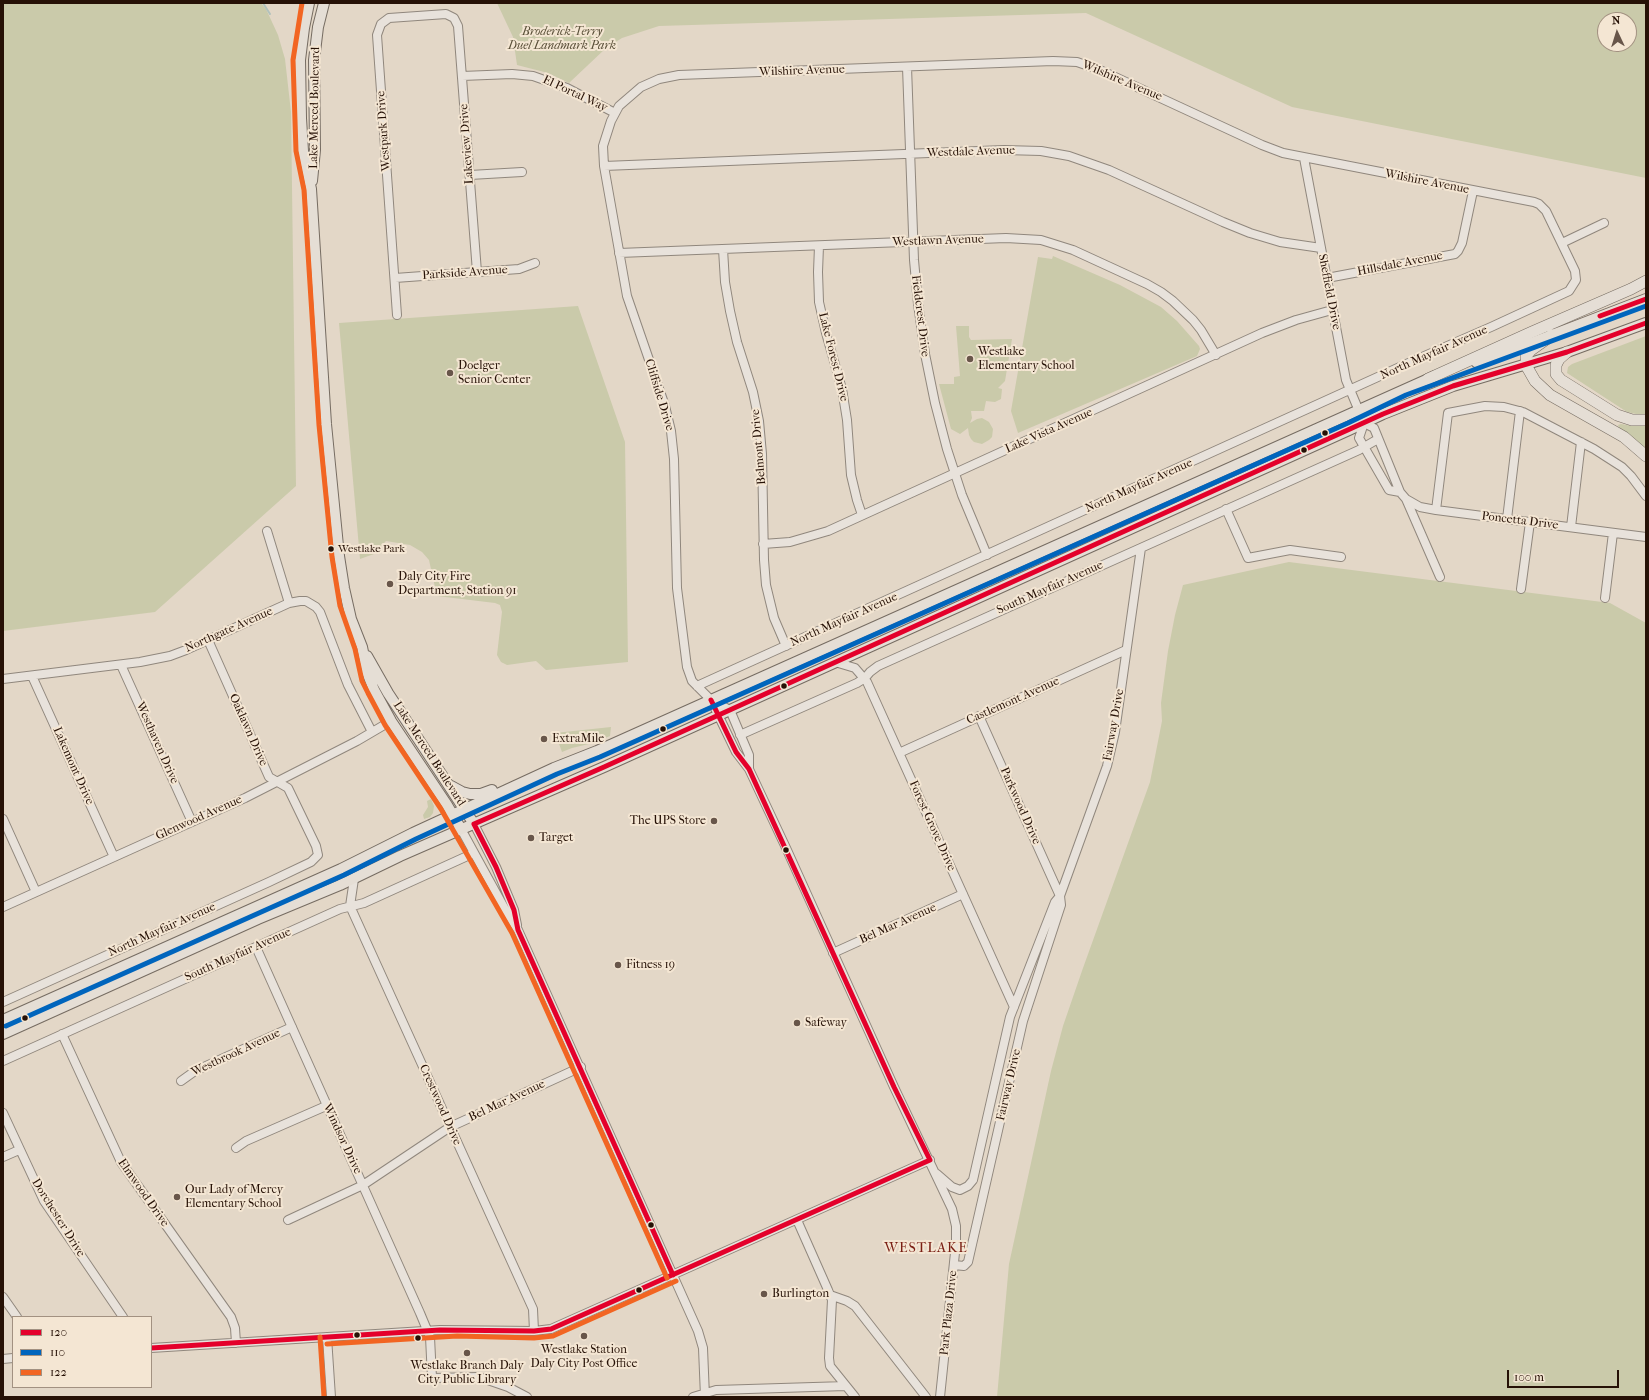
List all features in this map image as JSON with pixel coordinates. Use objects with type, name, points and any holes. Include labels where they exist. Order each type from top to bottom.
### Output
[{"type":"highway","points":[[1428,379],[1646,281]]},
{"type":"highway","points":[[1552,335],[1529,352],[1526,356],[1526,364],[1532,377],[1545,391],[1624,437],[1646,456]]},
{"type":"highway","points":[[1566,352],[1559,359],[1556,365],[1556,374],[1561,380],[1617,415],[1632,420],[1646,420]]},
{"type":"main road","name":"Lake Merced Boulevard","points":[[309,3],[300,52],[299,85],[303,146],[311,189],[324,395],[339,556],[347,604],[362,647],[369,679],[392,721],[461,829]]},
{"type":"main road","name":"Lake Merced Boulevard","points":[[311,189],[315,150],[314,60],[318,27],[324,3]]},
{"type":"main road","points":[[3,1020],[334,872],[465,809],[1428,379],[1552,335],[1646,299]]},
{"type":"main road","points":[[3,1034],[258,919],[354,879],[461,829],[730,710],[1383,414],[1443,389],[1566,352],[1646,322]]},
{"type":"main road","name":"Lake Merced Boulevard","points":[[362,647],[388,693],[474,824]]},
{"type":"main road","points":[[388,693],[393,713],[392,721],[410,725]]},
{"type":"main road","points":[[447,782],[462,792],[481,794],[540,768],[548,766],[561,766]]},
{"type":"street","name":"Westpark Drive","points":[[397,315],[377,31],[381,24],[393,17],[446,14],[454,18]]},
{"type":"street","name":"Lakeview Drive","points":[[454,18],[459,30],[476,272]]},
{"type":"street","name":"Wilshire Avenue","points":[[615,113],[626,99],[641,87],[650,82],[669,76],[1053,61],[1077,62],[1100,70],[1272,149],[1304,158],[1539,204],[1546,211],[1562,243],[1575,271],[1576,280]]},
{"type":"street","name":"Fieldcrest Drive","points":[[907,67],[913,242],[918,304],[927,366],[940,425],[955,474],[987,555]]},
{"type":"street","name":"El Portal Way","points":[[462,76],[512,74],[533,76],[567,88],[615,113]]},
{"type":"street","name":"Cliffside Drive","points":[[615,113],[605,138],[603,150],[604,166],[627,296],[665,406],[671,430],[674,452],[676,569],[679,611],[687,667],[692,681],[710,700]]},
{"type":"street","name":"Westdale Avenue","points":[[604,166],[1016,150],[1041,151],[1069,156],[1109,170],[1250,234],[1280,242],[1321,248]]},
{"type":"street","name":"Sheffield Drive","points":[[1304,158],[1344,375],[1364,423]]},
{"type":"street","points":[[470,175],[522,172]]},
{"type":"street","name":"Hillsdale Avenue","points":[[1326,278],[1455,254],[1462,243],[1473,191]]},
{"type":"street","points":[[1562,243],[1604,223]]},
{"type":"street","name":"Westlawn Avenue","points":[[619,253],[1024,238],[1041,240],[1073,250],[1147,284],[1173,300],[1201,330],[1216,355]]},
{"type":"street","name":"Lake Forest Drive","points":[[819,246],[819,302],[842,389],[847,420],[851,475],[862,515]]},
{"type":"street","name":"Belmont Drive","points":[[723,249],[725,282],[731,318],[753,392],[759,421],[762,454],[763,544],[768,596],[774,618],[786,646]]},
{"type":"street","name":"Parkside Avenue","points":[[395,278],[519,269],[535,263]]},
{"type":"street","name":"North Mayfair Avenue","points":[[697,686],[1553,299],[1572,288],[1576,280]]},
{"type":"street","name":"Lake Vista Avenue","points":[[763,544],[778,544],[802,540],[828,531],[1278,326],[1332,310]]},
{"type":"street","points":[[1436,510],[1448,413],[1485,406],[1504,407],[1520,411],[1604,454],[1622,467],[1631,476],[1646,496]]},
{"type":"street","points":[[1507,519],[1520,411]]},
{"type":"street","name":"Poncetta Drive","points":[[1400,492],[1389,490],[1364,447],[1360,438],[1364,423],[1374,428],[1400,492],[1406,499],[1420,507],[1646,537]]},
{"type":"street","name":"South Mayfair Avenue","points":[[740,735],[865,678],[878,666],[1364,447],[1378,439]]},
{"type":"street","points":[[1571,527],[1581,442]]},
{"type":"street","points":[[1406,499],[1440,577]]},
{"type":"street","points":[[1226,509],[1248,558],[1290,550],[1341,557]]},
{"type":"street","points":[[1521,589],[1530,522]]},
{"type":"street","points":[[267,531],[289,603]]},
{"type":"street","points":[[1605,598],[1613,533]]},
{"type":"street","name":"Fairway Drive","points":[[935,1172],[956,1189],[965,1188],[971,1184],[1004,1038],[1014,1007],[1055,902],[1060,896],[1111,754],[1141,548]]},
{"type":"street","name":"Northgate Avenue","points":[[3,679],[155,660],[170,656],[208,640],[289,603],[300,601],[316,607],[320,612],[345,680],[372,732]]},
{"type":"street","name":"Oaklawn Drive","points":[[208,640],[269,777],[288,788],[316,846],[318,855]]},
{"type":"street","name":"Castlemont Avenue","points":[[899,753],[1126,650]]},
{"type":"street","name":"Forest Grove Drive","points":[[835,662],[855,668],[865,678],[1014,1007]]},
{"type":"street","name":"Westhaven Drive","points":[[121,665],[192,822]]},
{"type":"street","name":"Lakemont Drive","points":[[32,676],[114,857]]},
{"type":"street","points":[[710,700],[730,710]]},
{"type":"street","name":"Park Plaza Drive","points":[[710,700],[719,714],[736,752],[749,769],[891,1080],[952,1209],[956,1226],[954,1265],[940,1397]]},
{"type":"street","name":"Park Plaza Drive","points":[[730,710],[750,755],[749,769]]},
{"type":"street","name":"Parkwood Drive","points":[[979,716],[1060,896]]},
{"type":"street","name":"Glenwood Avenue","points":[[3,907],[278,782],[392,721]]},
{"type":"street","points":[[3,819],[36,892]]},
{"type":"street","name":"Lake Merced Boulevard","points":[[474,824],[492,859],[514,910],[518,930]]},
{"type":"street","name":"Lake Merced Boulevard","points":[[461,829],[518,930],[581,1067],[700,1336],[703,1353],[705,1395]]},
{"type":"street","name":"South Mayfair Avenue","points":[[3,1061],[340,909],[364,903],[474,853]]},
{"type":"street","name":"North Mayfair Avenue","points":[[3,1002],[269,882],[311,862],[318,855]]},
{"type":"street","points":[[350,906],[354,879]]},
{"type":"street","name":"Bel Mar Avenue","points":[[833,953],[963,894]]},
{"type":"street","name":"Fairway Drive","points":[[954,1265],[964,1266],[968,1262],[1021,1031],[1061,904],[1060,896]]},
{"type":"street","name":"Crestwood Drive","points":[[350,906],[533,1309],[534,1331]]},
{"type":"street","name":"Windsor Drive","points":[[256,948],[430,1337],[432,1378],[479,1377],[508,1387],[527,1397]]},
{"type":"street","name":"Westbrook Avenue","points":[[181,1081],[195,1070],[292,1027]]},
{"type":"street","name":"Elmwood Drive","points":[[62,1034],[121,1162],[231,1317],[235,1328],[236,1343]]},
{"type":"street","name":"Bel Mar Avenue","points":[[288,1220],[363,1185],[450,1127],[581,1067]]},
{"type":"street","points":[[236,1148],[246,1141],[326,1106]]},
{"type":"street","name":"Dorchester Drive","points":[[3,1113],[38,1189],[52,1213],[122,1316]]},
{"type":"street","points":[[3,1157],[19,1150]]},
{"type":"street","points":[[152,1348],[427,1330],[551,1330],[930,1160]]},
{"type":"street","points":[[797,1220],[830,1295],[832,1311],[829,1362],[832,1369],[855,1397]]},
{"type":"street","points":[[830,1295],[851,1304],[866,1320],[926,1397]]},
{"type":"street","points":[[3,1297],[16,1316]]},
{"type":"street","points":[[327,1337],[331,1397]]},
{"type":"street","points":[[693,1397],[705,1395],[716,1390],[846,1386]]},
{"type":"green space","points":[[3,3],[261,3],[266,9],[278,35],[285,59],[291,112],[296,486],[155,612],[3,631]]},
{"type":"green space","name":"Broderick-Terry Duel Landmark Park","points":[[497,3],[1646,3],[1646,178],[1292,107],[1086,13],[659,26],[622,38],[605,49],[569,83],[548,73],[517,65],[513,37]]},
{"type":"green space","points":[[1053,256],[1120,285],[1161,307],[1177,321],[1200,349],[1197,356],[1018,433],[1011,411],[1038,257],[1052,259]]},
{"type":"green space","name":"Westlake Park","points":[[578,306],[625,442],[628,662],[546,670],[536,661],[507,665],[501,662],[497,655],[502,612],[500,605],[495,603],[437,596],[429,560],[422,552],[410,545],[386,541],[374,554],[360,559],[339,323]]},
{"type":"green space","points":[[956,326],[969,326],[969,337],[971,340],[1012,339],[1005,381],[998,388],[1002,389],[1001,399],[995,402],[986,401],[984,411],[971,411],[972,418],[970,423],[982,418],[989,422],[993,429],[992,437],[982,444],[974,442],[971,439],[968,428],[960,434],[951,429],[939,384],[954,384],[954,377],[960,376]]},
{"type":"green space","points":[[1646,336],[1646,415],[1627,412],[1567,373],[1568,367],[1572,364]]},
{"type":"green space","points":[[1621,424],[1632,426],[1646,425],[1646,451],[1620,431],[1618,425]]},
{"type":"green space","points":[[1289,562],[1610,603],[1646,623],[1646,1397],[997,1397],[1009,1264],[1051,1071],[1063,1026],[1150,782],[1162,721],[1161,703],[1168,651],[1183,585]]},
{"type":"green space","points":[[611,727],[610,736],[593,743],[562,752],[555,733]]},
{"type":"green space","points":[[431,799],[434,806],[433,813],[430,817],[424,819],[423,815],[428,807],[427,801]]},
{"type":"waterway","points":[[263,3],[270,14]]},
{"type":"waterway","points":[[591,741],[588,741],[588,736],[595,733]]},
{"type":"transit line","name":"122","points":[[302,3],[293,60],[296,151],[304,190],[319,425],[332,557],[340,606],[355,649],[362,681],[385,725],[441,809],[512,933],[667,1278]]},
{"type":"transit line","name":"120","points":[[1600,316],[1646,299]]},
{"type":"transit line","name":"110","points":[[6,1026],[344,875],[416,839],[557,774],[600,757],[869,637],[1348,423],[1406,395],[1646,306]]},
{"type":"transit line","name":"120","points":[[673,1275],[518,930],[514,910],[496,867],[474,824],[604,767],[1383,414],[1453,386],[1567,352],[1646,323]]},
{"type":"transit line","name":"120","points":[[711,700],[736,752],[749,769],[894,1087],[930,1160]]},
{"type":"transit line","name":"120","points":[[152,1348],[440,1330],[534,1331],[551,1329],[930,1160]]},
{"type":"transit line","name":"122","points":[[327,1344],[457,1336],[534,1338],[553,1336],[676,1281]]},
{"type":"transit line","name":"122","points":[[320,1337],[324,1397]]},
{"type":"place","name":"Westlake Elementary School","points":[[970,359]]},
{"type":"place","name":"Doelger Senior Center","points":[[450,373]]},
{"type":"place","name":"Westlake Park","points":[[331,549]]},
{"type":"place","name":"Daly City Fire Department, Station 91","points":[[390,584]]},
{"type":"place","name":"ExtraMile","points":[[544,739]]},
{"type":"place","name":"The UPS Store","points":[[714,821]]},
{"type":"place","name":"Target","points":[[531,838]]},
{"type":"place","name":"Fitness 19","points":[[618,965]]},
{"type":"place","name":"Safeway","points":[[797,1023]]},
{"type":"place","name":"Our Lady of Mercy Elementary School","points":[[177,1197]]},
{"type":"place","name":"Burlington","points":[[764,1294]]},
{"type":"place","name":"Westlake Station Daly City Post Office","points":[[584,1336]]},
{"type":"place","name":"Westlake Branch Daly City Public Library","points":[[467,1353]]},
{"type":"district","name":"WESTLAKE","points":[[926,1249]]}]
